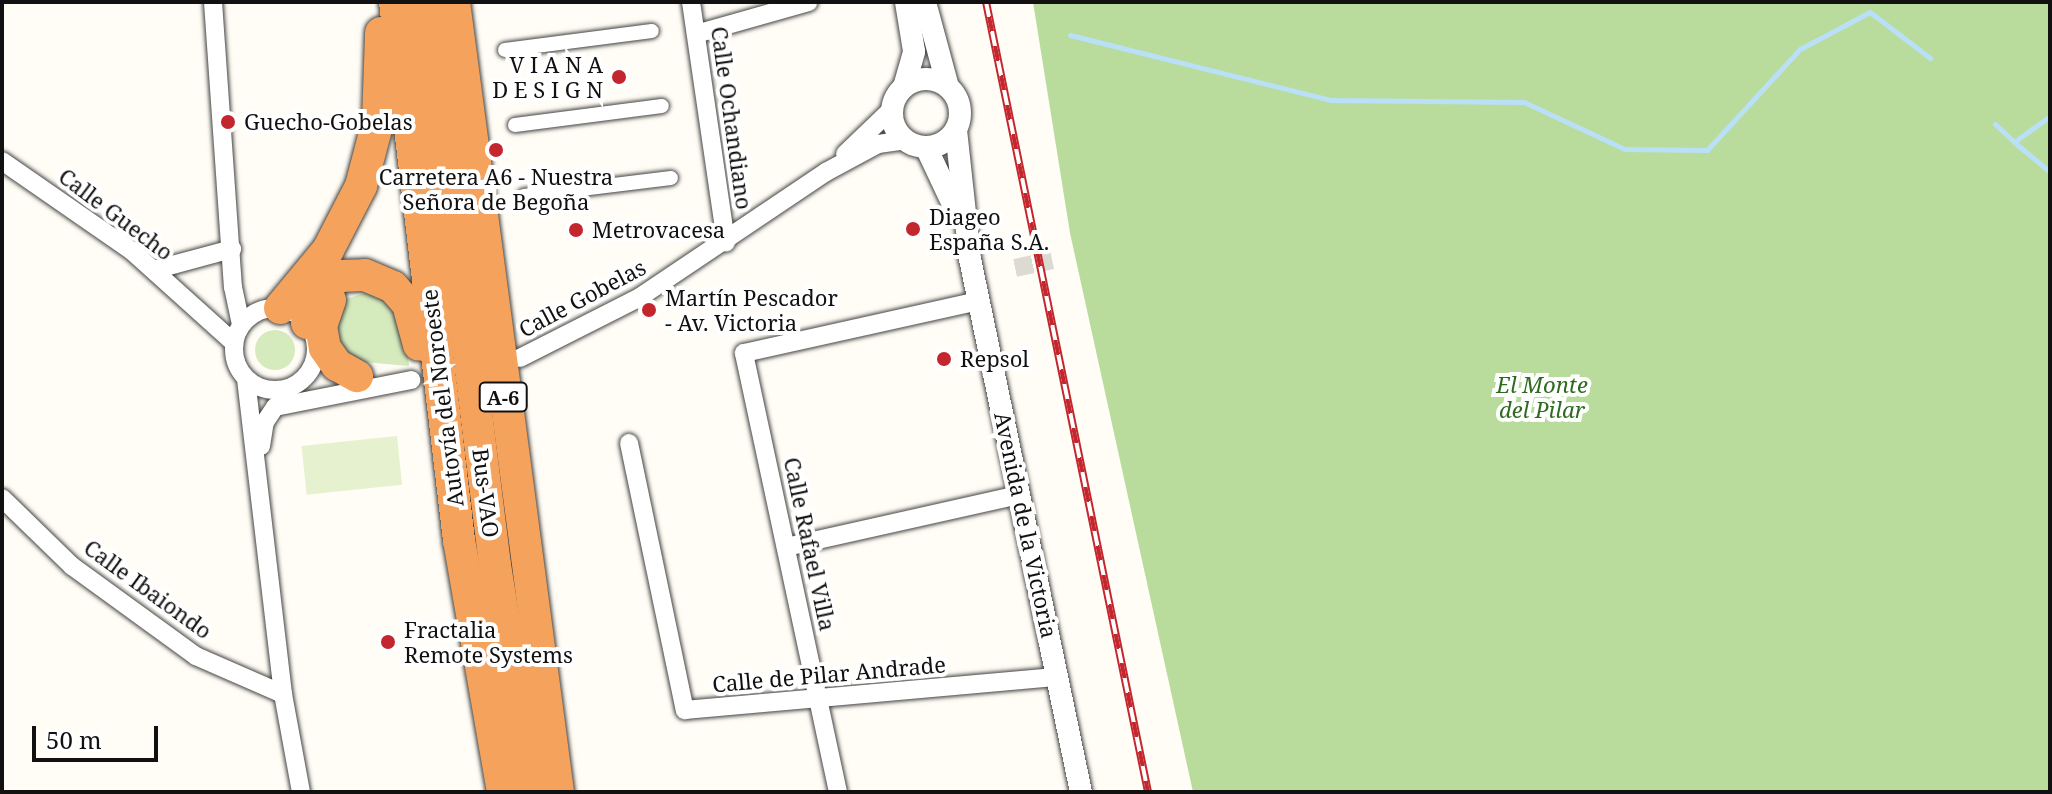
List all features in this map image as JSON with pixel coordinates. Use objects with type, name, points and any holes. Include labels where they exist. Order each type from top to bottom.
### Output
[{"type":"highway","points":[[272,308],[328,250],[361,186],[378,121],[382,63],[378,2]]},
{"type":"highway","name":"Autovía del Noroeste","points":[[395,2],[440,398],[503,792]]},
{"type":"highway","name":"Bus-VAO","points":[[425,2],[495,565],[531,792]]},
{"type":"highway","name":"A-6","points":[[454,2],[524,559],[558,792]]},
{"type":"highway","points":[[307,323],[314,300],[340,276],[365,275],[379,281],[408,304],[422,360],[440,398]]},
{"type":"highway","points":[[365,382],[329,356],[321,335],[322,317],[341,290],[379,281]]},
{"type":"street","points":[[213,2],[232,258],[241,324],[233,342],[238,368],[246,379],[255,437],[283,694],[301,792]]},
{"type":"street","name":"Calle Ochandiano","points":[[691,2],[726,242]]},
{"type":"street","points":[[696,34],[809,2]]},
{"type":"street","points":[[906,2],[914,51],[904,87],[892,109],[894,126],[916,144],[944,143],[956,130],[959,103],[948,87],[925,2]]},
{"type":"street","points":[[505,50],[652,31]]},
{"type":"street","points":[[904,87],[926,79],[948,87]]},
{"type":"street","points":[[515,125],[662,106]]},
{"type":"street","name":"Calle Gobelas","points":[[826,172],[892,109]]},
{"type":"street","name":"Avenida de la Victoria","points":[[956,130],[970,259]]},
{"type":"street","name":"Calle Gobelas","points":[[520,358],[604,319],[726,242],[826,172],[878,144],[916,144]]},
{"type":"street","name":"Avenida de la Victoria","points":[[916,144],[957,212],[970,259],[1081,792]]},
{"type":"street","name":"Calle Guecho","points":[[2,161],[154,270],[233,342]]},
{"type":"street","points":[[524,196],[671,178]]},
{"type":"street","points":[[154,270],[232,258]]},
{"type":"street","points":[[232,258],[244,296],[307,323],[316,347],[315,360],[294,386]]},
{"type":"street","name":"Calle Rafael Villa","points":[[838,792],[744,353],[979,301]]},
{"type":"street","points":[[241,324],[272,308]]},
{"type":"street","points":[[315,360],[331,373],[365,382]]},
{"type":"street","points":[[246,379],[275,390],[365,382]]},
{"type":"street","points":[[258,467],[265,422],[275,407],[365,382]]},
{"type":"street","points":[[255,437],[261,406],[275,390]]},
{"type":"street","name":"Calle de Pilar Andrade","points":[[629,443],[685,710],[1058,677]]},
{"type":"street","points":[[786,547],[1018,495]]},
{"type":"street","name":"Calle Ibaiondo","points":[[2,498],[72,566],[196,656],[283,694]]},
{"type":"green space","name":"El Monte del Pilar","points":[[1033,2],[2050,2],[2050,792],[1193,792],[1070,233]]},
{"type":"green space","points":[[368,292],[390,300],[406,331],[409,366],[363,362],[343,352],[333,319],[346,299]]},
{"type":"green space","points":[[275,330],[289,336],[295,350],[289,364],[275,370],[261,364],[255,350],[261,336]]},
{"type":"green space","points":[[397,436],[402,485],[307,495],[302,446]]},
{"type":"waterway","points":[[1070,35],[1330,100],[1524,102],[1625,149],[1707,150],[1800,49],[1870,12],[1930,58]]},
{"type":"waterway","points":[[1995,124],[2014,142],[2050,116]]},
{"type":"waterway","points":[[2014,142],[2050,172]]},
{"type":"tunnel","points":[[1015,268],[1052,260]]},
{"type":"railway","points":[[986,2],[1148,792]]},
{"type":"place","name":"V I A N A D E S I G N","points":[[619,77]]},
{"type":"place","name":"Guecho-Gobelas","points":[[228,122]]},
{"type":"place","name":"Carretera A6 - Nuestra Señora de Begoña","points":[[496,150]]},
{"type":"place","name":"Diageo España S.A.","points":[[913,229]]},
{"type":"place","name":"Metrovacesa","points":[[576,230]]},
{"type":"place","name":"Martín Pescador - Av. Victoria","points":[[649,310]]},
{"type":"place","name":"Repsol","points":[[944,359]]},
{"type":"place","name":"Fractalia Remote Systems","points":[[388,642]]}]
